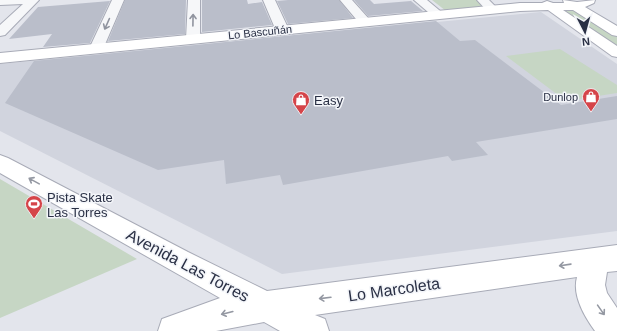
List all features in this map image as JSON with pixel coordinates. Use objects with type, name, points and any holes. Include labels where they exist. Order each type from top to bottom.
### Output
[{"type":"street","points":[[0,2],[25,0]]},
{"type":"street","points":[[0,32],[33,0]]},
{"type":"street","points":[[96,49],[118,0]]},
{"type":"street","points":[[193,39],[194,0]]},
{"type":"street","points":[[269,0],[282,30]]},
{"type":"street","points":[[346,0],[365,22]]},
{"type":"street","points":[[420,0],[439,15]]},
{"type":"street","name":"Lo Bascuñán","points":[[0,58],[439,15],[487,5],[520,7],[545,3],[603,0]]},
{"type":"street","points":[[576,1],[617,32]]},
{"type":"street","points":[[545,3],[617,53]]},
{"type":"street","name":"Avenida Las Torres","points":[[0,163],[178,261],[313,331]]},
{"type":"street","points":[[607,259],[590,284],[597,305],[616,331]]},
{"type":"street","name":"Lo Marcoleta","points":[[174,331],[212,316],[265,306],[406,288],[607,259]]},
{"type":"shaded area","points":[[541,12],[617,64],[617,231],[282,274],[0,131],[0,64]]},
{"type":"green space","points":[[432,0],[477,0],[484,6],[446,11]]},
{"type":"green space","points":[[569,8],[617,37],[617,47],[559,9]]},
{"type":"green space","points":[[560,49],[617,85],[617,93],[566,101],[506,56]]},
{"type":"green space","name":"Pista Skate Las Torres","points":[[0,179],[137,259],[0,318]]},
{"type":"building","points":[[125,0],[186,0],[185,34],[108,41]]},
{"type":"building","points":[[202,0],[247,0],[248,4],[262,2],[272,25],[202,32]]},
{"type":"building","points":[[339,0],[353,18],[288,24],[277,1]]},
{"type":"building","points":[[354,0],[370,0],[374,4],[411,1],[423,11],[368,16]]},
{"type":"building","points":[[110,1],[90,43],[43,47],[52,34],[9,39],[38,7]]},
{"type":"building","name":"Easy","points":[[436,21],[460,41],[475,40],[561,105],[617,96],[617,119],[476,142],[488,155],[452,161],[448,156],[283,185],[280,175],[226,184],[224,160],[158,170],[5,103],[34,61]]},
{"type":"place","name":"Dunlop","points":[[591,112]]},
{"type":"place","name":"Easy","points":[[301,115]]},
{"type":"place","name":"Pista Skate Las Torres","points":[[34,219]]}]
